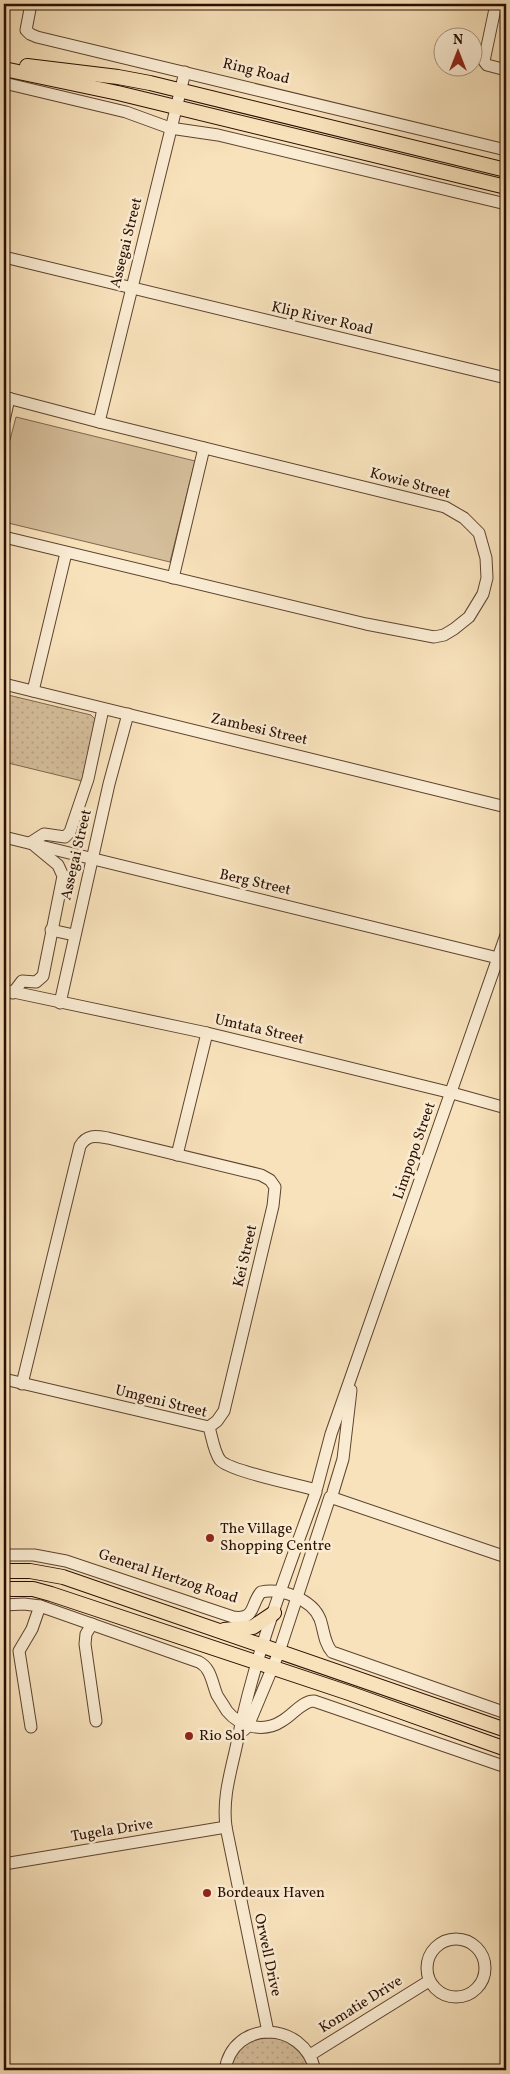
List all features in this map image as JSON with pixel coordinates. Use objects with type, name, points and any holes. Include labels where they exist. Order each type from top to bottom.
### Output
[{"type":"main road","points":[[4,62],[118,77],[506,170]]},
{"type":"main road","points":[[4,68],[176,107],[506,188]]},
{"type":"main road","points":[[4,1572],[30,1571],[63,1577],[506,1730]]},
{"type":"main road","points":[[4,1590],[33,1589],[45,1592],[349,1693],[506,1749]]},
{"type":"main road","points":[[218,1631],[250,1628],[274,1613]]},
{"type":"street","name":"Ring Road","points":[[31,4],[26,28],[33,36],[506,150]]},
{"type":"street","points":[[496,4],[484,60],[487,65],[506,70]]},
{"type":"street","name":"Assegai Street","points":[[99,422],[185,72]]},
{"type":"street","points":[[4,83],[126,112],[170,128],[218,135],[506,204]]},
{"type":"street","name":"Klip River Road","points":[[4,258],[506,378]]},
{"type":"street","points":[[4,421],[7,397]]},
{"type":"street","name":"Kowie Street","points":[[4,537],[429,637],[444,634],[463,623],[476,607],[485,587],[487,567],[479,533],[469,521],[445,507],[99,422],[7,397]]},
{"type":"street","points":[[173,578],[204,448]]},
{"type":"street","points":[[33,691],[66,553]]},
{"type":"street","name":"Zambesi Street","points":[[4,684],[506,806]]},
{"type":"street","name":"Assegai Street","points":[[9,991],[22,981],[36,982],[43,976],[63,873],[58,864],[32,844],[44,834],[63,837],[69,834],[88,779],[103,709]]},
{"type":"street","name":"Assegai Street","points":[[60,1003],[109,784],[128,714]]},
{"type":"street","points":[[88,779],[109,784]]},
{"type":"street","name":"Berg Street","points":[[4,837],[498,958]]},
{"type":"street","points":[[51,930],[74,935]]},
{"type":"street","name":"Limpopo Street","points":[[256,1663],[317,1490],[331,1434],[506,935]]},
{"type":"street","name":"Umtata Street","points":[[9,991],[207,1033],[506,1108]]},
{"type":"street","points":[[177,1155],[207,1033]]},
{"type":"street","name":"Kei Street","points":[[22,1384],[78,1153],[83,1142],[89,1137],[97,1136],[261,1176],[270,1180],[276,1189],[224,1410],[217,1421],[209,1427]]},
{"type":"street","name":"Limpopo Street","points":[[273,1669],[343,1460],[352,1376]]},
{"type":"street","name":"Umgeni Street","points":[[4,1379],[209,1427],[218,1455],[223,1462],[236,1468],[317,1490]]},
{"type":"street","points":[[317,1490],[318,1497],[323,1500],[332,1494],[506,1557]]},
{"type":"street","name":"General Hertzog Road","points":[[4,1555],[34,1555],[66,1560],[233,1617],[242,1617],[251,1613],[261,1592],[280,1592]]},
{"type":"street","points":[[280,1592],[298,1598],[313,1609],[318,1615],[327,1644],[332,1652],[506,1714]]},
{"type":"street","points":[[4,1606],[24,1604],[40,1606],[195,1660],[203,1664],[207,1669],[217,1696],[231,1715],[244,1725],[263,1726],[278,1724],[307,1702],[314,1701],[506,1767]]},
{"type":"street","points":[[31,1727],[19,1651],[32,1629],[40,1606]]},
{"type":"street","points":[[92,1624],[86,1634],[85,1644],[96,1720]]},
{"type":"street","name":"Orwell Drive","points":[[244,1725],[256,1663]]},
{"type":"street","name":"Orwell Drive","points":[[268,2032],[224,1810],[225,1792],[238,1737],[273,1669]]},
{"type":"street","name":"Tugela Drive","points":[[4,1864],[226,1827]]},
{"type":"street","points":[[464,1940],[473,1944],[480,1951],[484,1960],[485,1970],[483,1979],[478,1988],[470,1994],[461,1997],[442,1995],[434,1989],[429,1981],[426,1972],[430,1953],[445,1941],[464,1940]]},
{"type":"street","name":"Komatie Drive","points":[[310,2055],[429,1981]]},
{"type":"street","points":[[224,2070],[228,2059],[237,2045],[251,2036],[268,2032],[284,2034],[299,2042],[310,2055],[315,2070]]},
{"type":"shaded area","points":[[16,417],[195,461],[170,562],[4,522],[4,463]]},
{"type":"shaded area","points":[[4,694],[91,715],[95,719],[96,725],[82,781],[4,762]]},
{"type":"shaded area","points":[[290,2037],[313,2070],[227,2070],[230,2059],[248,2039]]},
{"type":"place","name":"The Village Shopping Centre","points":[[210,1538]]},
{"type":"place","name":"Rio Sol","points":[[189,1736]]},
{"type":"place","name":"Bordeaux Haven","points":[[207,1893]]}]
